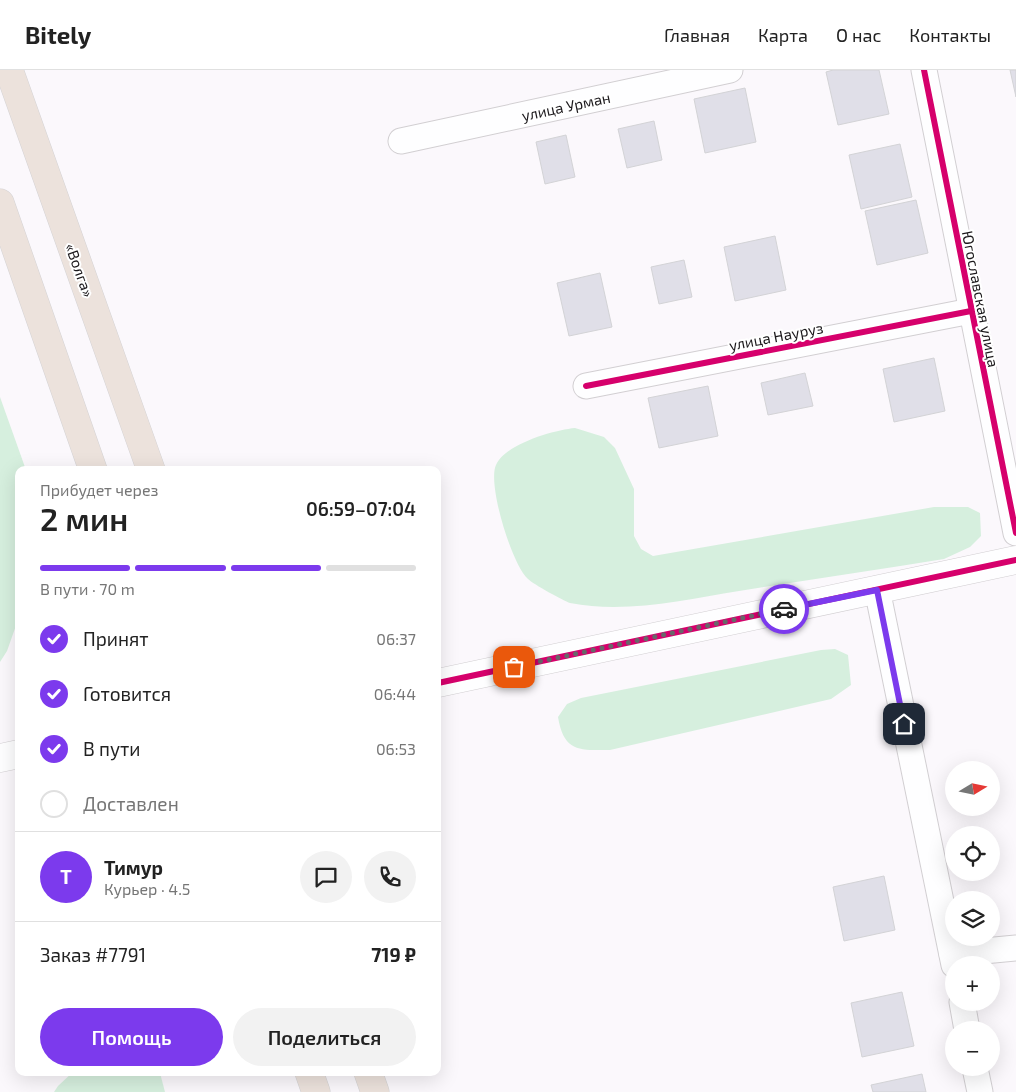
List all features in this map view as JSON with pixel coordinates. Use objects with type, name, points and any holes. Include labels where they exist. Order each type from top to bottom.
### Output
[{"type":"highway","name":"«Волга»","points":[[10,70],[150,466]]},
{"type":"highway","points":[[0,203],[92,466]]},
{"type":"highway","points":[[310,1076],[316,1092]]},
{"type":"highway","points":[[369,1076],[375,1092]]},
{"type":"street","name":"улица Урман","points":[[401,141],[730,70]]},
{"type":"street","name":"Югославская улица","points":[[924,70],[970,311],[1016,533]]},
{"type":"street","name":"улица Науруз","points":[[586,386],[970,311]]},
{"type":"street","points":[[441,682],[1016,560]]},
{"type":"street","points":[[877,590],[952,956]]},
{"type":"street","points":[[0,758],[15,755]]},
{"type":"street","points":[[970,956],[1016,948]]},
{"type":"street","points":[[977,1076],[980,1092]]},
{"type":"green space","points":[[0,397],[25,466],[15,466],[15,628],[7,651],[0,662]]},
{"type":"green space","points":[[575,428],[604,437],[615,448],[634,489],[634,536],[641,549],[653,556],[934,507],[968,507],[980,513],[981,536],[970,547],[944,559],[676,602],[612,607],[570,603],[528,579],[522,571],[508,542],[498,506],[494,475],[496,465],[501,457],[519,445],[543,435]]},
{"type":"green space","points":[[835,649],[848,655],[851,685],[831,699],[610,750],[590,750],[575,747],[564,737],[561,729],[558,717],[567,704],[581,698],[821,650]]},
{"type":"green space","points":[[69,1076],[161,1076],[165,1092],[54,1092]]},
{"type":"building","points":[[833,70],[879,70],[889,114],[838,125],[826,72]]},
{"type":"building","points":[[1010,70],[1016,70],[1016,97]]},
{"type":"building","points":[[745,88],[756,142],[705,153],[694,99]]},
{"type":"building","points":[[654,121],[662,160],[627,168],[618,129]]},
{"type":"building","points":[[566,135],[575,177],[545,184],[536,142]]},
{"type":"building","points":[[900,144],[912,197],[861,209],[849,155]]},
{"type":"building","points":[[916,200],[928,253],[877,265],[865,211]]},
{"type":"building","points":[[775,236],[786,290],[735,301],[724,247]]},
{"type":"building","points":[[684,260],[692,297],[659,304],[651,267]]},
{"type":"building","points":[[600,273],[612,327],[569,336],[557,283]]},
{"type":"building","points":[[934,358],[945,411],[894,422],[883,369]]},
{"type":"building","points":[[805,373],[813,406],[768,415],[761,383]]},
{"type":"building","points":[[708,386],[718,436],[659,448],[648,398]]},
{"type":"building","points":[[884,876],[895,930],[844,941],[833,887]]},
{"type":"building","points":[[902,992],[914,1046],[862,1057],[851,1003]]},
{"type":"building","points":[[922,1074],[926,1092],[873,1092],[871,1085]]},
{"type":"cycle path","points":[[924,70],[1016,533]]},
{"type":"cycle path","points":[[586,386],[971,311]]},
{"type":"cycle path","points":[[441,682],[1016,560]]},
{"type":"way so far","points":[[514,667],[784,609]]},
{"type":"route","points":[[784,609],[877,590],[904,724]]}]
